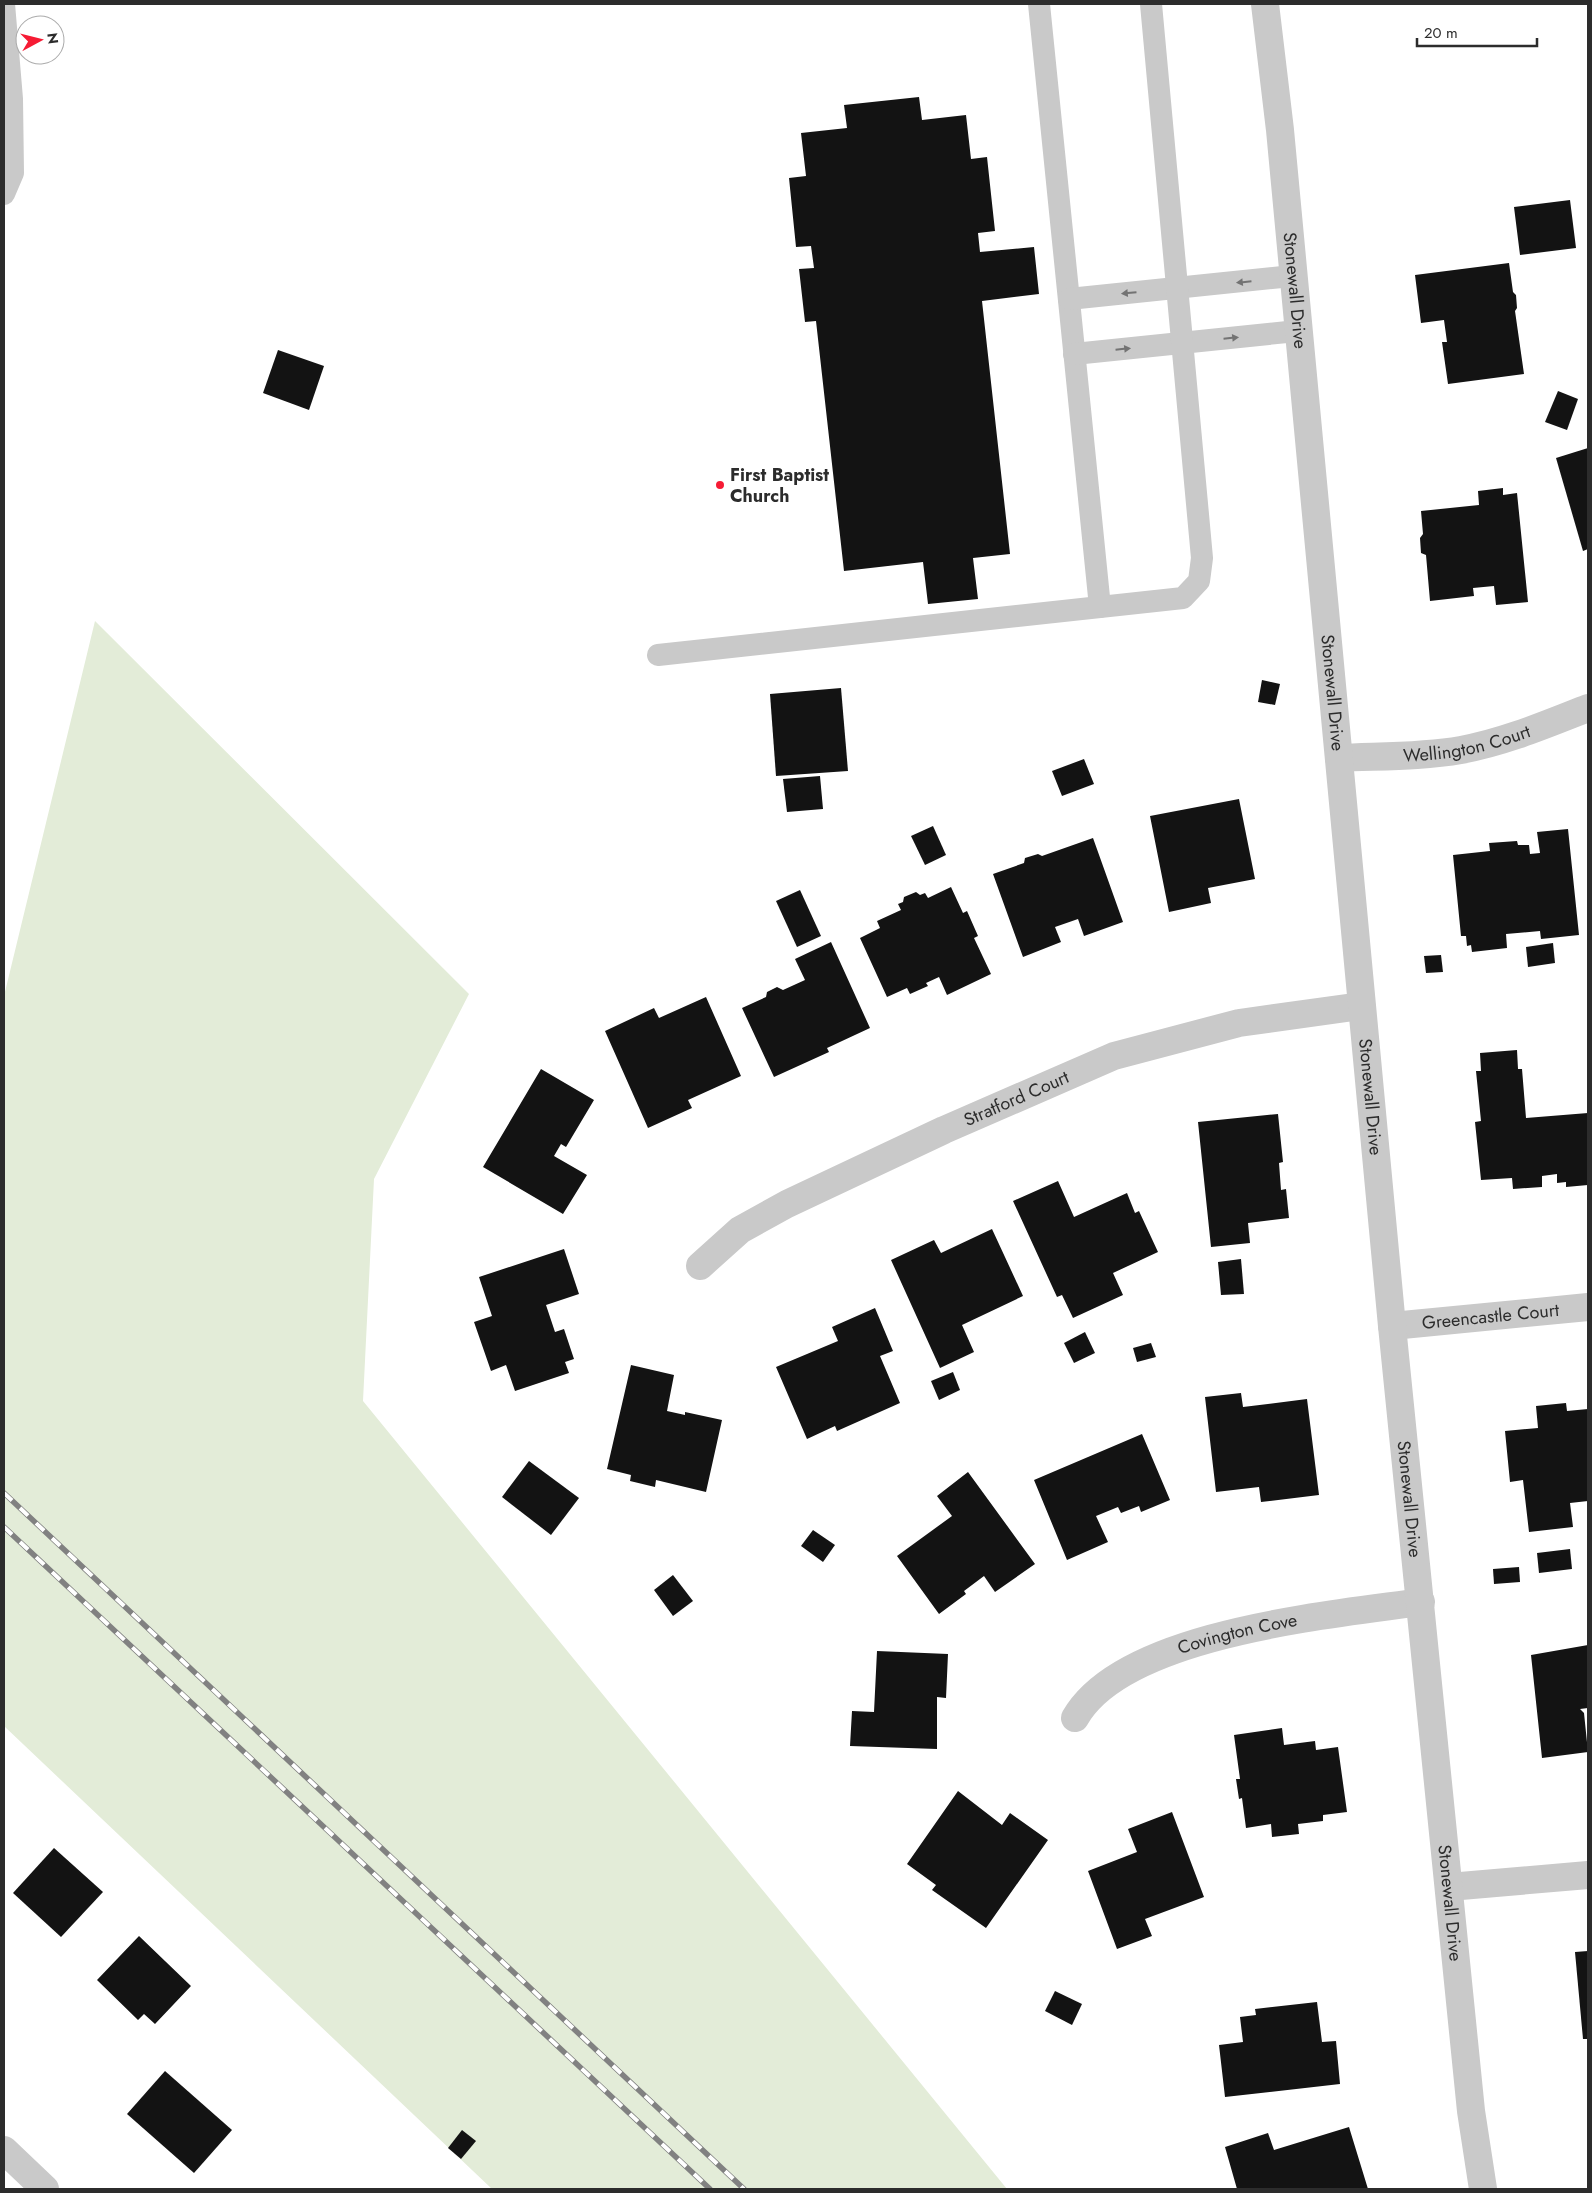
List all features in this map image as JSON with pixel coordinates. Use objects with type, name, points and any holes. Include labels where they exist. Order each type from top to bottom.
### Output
[{"type":"street","name":"Stonewall Drive","points":[[1266,4],[1280,130],[1297,331],[1392,1326],[1471,2111],[1483,2189]]},
{"type":"street","name":"Wellington Court","points":[[1339,758],[1414,755],[1461,750],[1523,734],[1588,708]]},
{"type":"street","name":"Stratford Court","points":[[700,1266],[740,1230],[786,1204],[944,1130],[1114,1056],[1239,1023],[1361,1006]]},
{"type":"street","name":"Greencastle Court","points":[[1392,1326],[1588,1307]]},
{"type":"street","name":"Covington Cove","points":[[1076,1718],[1082,1707],[1095,1692],[1152,1657],[1196,1643],[1282,1623],[1421,1602]]},
{"type":"street","points":[[1449,1886],[1588,1875]]},
{"type":"street","points":[[4,2150],[45,2189]]},
{"type":"lane","points":[[4,4],[12,99],[8,171],[4,194]]},
{"type":"lane","points":[[1039,4],[1100,607]]},
{"type":"lane","points":[[658,655],[1183,598],[1199,582],[1202,558],[1151,4]]},
{"type":"lane","points":[[1069,299],[1292,276]]},
{"type":"lane","points":[[1074,354],[1297,331]]},
{"type":"green space","points":[[95,621],[469,994],[374,1179],[363,1401],[1007,2189],[492,2189],[4,1726],[4,996]]},
{"type":"building","points":[[919,97],[922,120],[966,115],[971,159],[987,157],[995,231],[978,233],[980,252],[1034,247],[1039,294],[982,301],[1010,554],[973,558],[978,599],[928,604],[923,562],[844,571],[816,321],[805,322],[799,269],[814,268],[811,246],[796,247],[789,178],[806,176],[801,133],[847,128],[844,105]]},
{"type":"building","points":[[1570,200],[1576,248],[1520,255],[1514,207]]},
{"type":"building","points":[[1509,263],[1513,292],[1516,295],[1517,308],[1515,311],[1524,374],[1448,384],[1442,342],[1447,342],[1444,320],[1421,323],[1415,275]]},
{"type":"building","points":[[278,350],[324,366],[309,410],[263,393]]},
{"type":"building","points":[[1558,391],[1578,399],[1567,430],[1545,422]]},
{"type":"building","points":[[1588,448],[1588,549],[1583,551],[1556,458]]},
{"type":"building","points":[[1503,488],[1503,495],[1517,493],[1528,602],[1496,605],[1494,586],[1473,588],[1474,596],[1430,601],[1426,555],[1421,553],[1420,538],[1423,534],[1421,511],[1479,505],[1478,491]]},
{"type":"building","points":[[1262,680],[1280,684],[1275,705],[1258,702]]},
{"type":"building","points":[[841,688],[848,771],[776,776],[770,694]]},
{"type":"building","points":[[1084,759],[1094,784],[1062,796],[1052,771]]},
{"type":"building","points":[[820,776],[823,809],[787,812],[783,779]]},
{"type":"building","points":[[1239,799],[1255,879],[1208,888],[1211,903],[1169,912],[1150,816]]},
{"type":"building","points":[[933,826],[946,855],[925,865],[911,836]]},
{"type":"building","points":[[1568,829],[1579,935],[1541,939],[1540,931],[1506,934],[1507,948],[1472,952],[1471,945],[1467,946],[1466,936],[1461,936],[1453,855],[1490,851],[1489,843],[1517,841],[1518,845],[1529,845],[1530,854],[1540,853],[1537,832]]},
{"type":"building","points":[[1093,838],[1123,922],[1084,936],[1078,919],[1055,927],[1061,942],[1023,957],[993,874],[1024,863],[1025,858],[1038,854],[1042,856]]},
{"type":"building","points":[[951,887],[963,913],[967,911],[978,936],[974,938],[991,974],[947,995],[939,977],[926,983],[928,986],[910,994],[907,988],[887,997],[860,938],[880,928],[877,921],[901,910],[898,904],[903,902],[904,897],[916,892],[920,895],[925,893],[928,898]]},
{"type":"building","points":[[800,890],[821,936],[797,947],[776,901]]},
{"type":"building","points":[[831,942],[870,1028],[827,1048],[829,1052],[774,1077],[742,1008],[766,997],[767,992],[777,987],[783,990],[805,980],[795,959]]},
{"type":"building","points":[[1553,943],[1555,963],[1528,967],[1526,947]]},
{"type":"building","points":[[1441,955],[1443,972],[1426,973],[1424,956]]},
{"type":"building","points":[[706,997],[741,1076],[688,1100],[692,1108],[648,1128],[605,1031],[654,1008],[659,1018]]},
{"type":"building","points":[[1517,1050],[1518,1069],[1522,1069],[1526,1118],[1588,1113],[1588,1185],[1566,1187],[1566,1182],[1557,1183],[1557,1174],[1542,1176],[1542,1187],[1513,1189],[1512,1178],[1481,1180],[1475,1122],[1481,1121],[1476,1071],[1481,1071],[1480,1053]]},
{"type":"building","points":[[541,1069],[594,1100],[566,1147],[561,1144],[554,1156],[587,1175],[563,1214],[483,1167]]},
{"type":"building","points":[[1278,1114],[1283,1162],[1279,1163],[1281,1190],[1286,1189],[1289,1218],[1248,1223],[1250,1243],[1211,1247],[1198,1122]]},
{"type":"building","points":[[1058,1181],[1074,1217],[1127,1193],[1135,1213],[1139,1211],[1158,1252],[1113,1273],[1123,1295],[1073,1318],[1062,1295],[1057,1297],[1013,1201]]},
{"type":"building","points":[[992,1229],[1023,1296],[962,1325],[974,1352],[940,1368],[891,1260],[934,1240],[941,1253]]},
{"type":"building","points":[[564,1249],[579,1294],[546,1305],[555,1332],[564,1329],[574,1359],[565,1362],[569,1373],[515,1391],[506,1365],[491,1371],[474,1322],[492,1316],[479,1277]]},
{"type":"building","points":[[1241,1259],[1244,1294],[1221,1295],[1218,1262]]},
{"type":"building","points":[[875,1308],[893,1351],[880,1356],[900,1403],[837,1431],[835,1426],[807,1439],[776,1367],[838,1341],[832,1327]]},
{"type":"building","points":[[1085,1332],[1095,1353],[1074,1363],[1064,1343]]},
{"type":"building","points":[[1151,1343],[1156,1357],[1137,1362],[1133,1348]]},
{"type":"building","points":[[631,1365],[674,1375],[667,1411],[685,1415],[685,1412],[722,1420],[706,1492],[656,1480],[655,1487],[630,1481],[631,1475],[607,1469]]},
{"type":"building","points":[[953,1372],[960,1390],[939,1400],[931,1381]]},
{"type":"building","points":[[1241,1393],[1243,1407],[1307,1399],[1319,1495],[1261,1502],[1259,1487],[1216,1492],[1205,1397]]},
{"type":"building","points":[[1566,1403],[1567,1411],[1588,1409],[1588,1501],[1570,1503],[1573,1527],[1529,1532],[1523,1480],[1510,1482],[1505,1431],[1538,1428],[1536,1406]]},
{"type":"building","points":[[1142,1434],[1170,1500],[1141,1512],[1139,1506],[1121,1513],[1118,1507],[1096,1516],[1108,1542],[1067,1560],[1034,1480]]},
{"type":"building","points":[[529,1461],[579,1498],[551,1535],[502,1497]]},
{"type":"building","points":[[968,1472],[1035,1564],[995,1592],[984,1576],[964,1591],[966,1594],[939,1614],[897,1556],[952,1516],[937,1496]]},
{"type":"building","points":[[813,1530],[835,1545],[823,1562],[801,1546]]},
{"type":"building","points":[[1570,1549],[1572,1569],[1539,1573],[1537,1553]]},
{"type":"building","points":[[1519,1567],[1520,1582],[1494,1584],[1493,1569]]},
{"type":"building","points":[[673,1575],[693,1601],[673,1616],[654,1590]]},
{"type":"building","points":[[1588,1645],[1588,1708],[1580,1709],[1584,1713],[1588,1752],[1542,1758],[1531,1655]]},
{"type":"building","points":[[877,1651],[948,1654],[946,1698],[937,1697],[937,1749],[850,1746],[852,1711],[874,1712]]},
{"type":"building","points":[[1282,1728],[1284,1745],[1315,1741],[1316,1750],[1338,1747],[1347,1812],[1323,1815],[1323,1821],[1298,1824],[1299,1834],[1272,1837],[1271,1824],[1246,1828],[1242,1798],[1239,1799],[1236,1779],[1240,1779],[1234,1735]]},
{"type":"building","points":[[958,1791],[1002,1825],[1010,1813],[1048,1840],[986,1928],[932,1890],[936,1885],[907,1864]]},
{"type":"building","points":[[1172,1812],[1204,1897],[1145,1919],[1152,1936],[1117,1949],[1088,1871],[1137,1852],[1128,1829]]},
{"type":"building","points":[[54,1848],[103,1892],[61,1937],[13,1893]]},
{"type":"building","points":[[139,1936],[191,1986],[155,2024],[144,2014],[138,2020],[97,1980]]},
{"type":"building","points":[[1588,1951],[1588,2039],[1583,2039],[1575,1952]]},
{"type":"building","points":[[1055,1991],[1082,2004],[1072,2025],[1045,2011]]},
{"type":"building","points":[[1317,2002],[1322,2042],[1336,2041],[1340,2084],[1225,2097],[1219,2045],[1243,2042],[1240,2017],[1256,2015],[1255,2009]]},
{"type":"building","points":[[165,2071],[232,2130],[194,2173],[127,2114]]},
{"type":"building","points":[[1349,2127],[1368,2189],[1237,2189],[1225,2147],[1268,2133],[1274,2150]]},
{"type":"building","points":[[462,2130],[476,2141],[461,2159],[448,2148]]},
{"type":"railway","points":[[4,1493],[744,2189]]},
{"type":"railway","points":[[4,1527],[710,2189]]},
{"type":"place","name":"First Baptist Church","points":[[720,485]]}]
